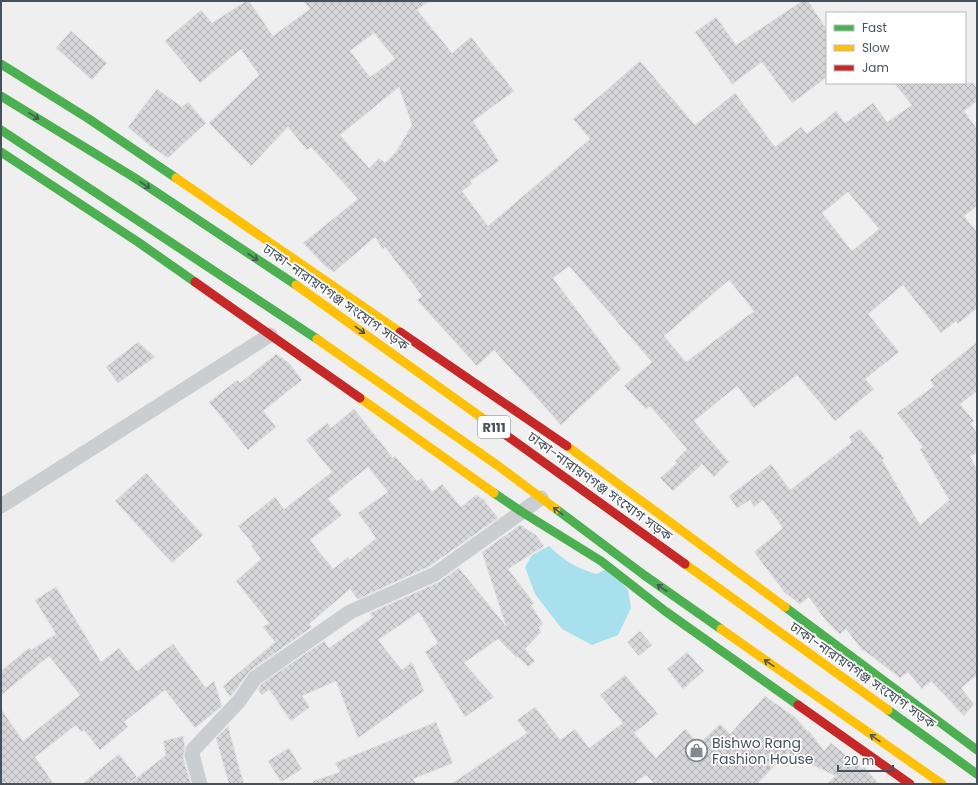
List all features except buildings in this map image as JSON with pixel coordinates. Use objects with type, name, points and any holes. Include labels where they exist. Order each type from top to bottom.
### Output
[{"type":"main road","points":[[1,64],[89,119],[563,443],[962,751],[977,750]]},
{"type":"main road","name":"ঢাকা-নারায়ণগঞ্জ সংযোগ সড়ক","points":[[1,96],[135,178],[327,306],[643,535],[962,751],[977,774]]},
{"type":"main road","name":"R111","points":[[1,130],[298,326],[497,465],[644,576],[940,784]]},
{"type":"main road","points":[[1,152],[138,242],[522,512],[601,561],[665,611],[910,784]]},
{"type":"street","points":[[1,506],[270,335]]},
{"type":"street","points":[[200,784],[192,756],[193,750],[239,701],[255,678],[350,612],[435,574],[541,498]]},
{"type":"water","points":[[549,546],[565,560],[577,567],[597,574],[608,568],[628,590],[631,608],[618,635],[592,645],[562,629],[535,594],[525,567],[532,555]]},
{"type":"traffic: fast","points":[[1,64],[89,119],[176,178]]},
{"type":"traffic: fast","points":[[1,96],[135,178],[296,285]]},
{"type":"traffic: fast","points":[[1,130],[317,339]]},
{"type":"traffic: fast","points":[[1,152],[138,242],[195,282]]},
{"type":"traffic: fast","points":[[494,493],[601,561],[665,611],[798,705]]},
{"type":"traffic: fast","points":[[556,509],[644,575],[721,629]]},
{"type":"traffic: fast","points":[[785,607],[977,750]]},
{"type":"traffic: fast","points":[[888,710],[977,774]]},
{"type":"traffic: slow","points":[[176,178],[400,332]]},
{"type":"traffic: slow","points":[[296,285],[492,425]]},
{"type":"traffic: slow","points":[[317,339],[497,465],[556,509]]},
{"type":"traffic: slow","points":[[360,398],[494,493]]},
{"type":"traffic: slow","points":[[567,446],[785,607]]},
{"type":"traffic: slow","points":[[685,564],[888,710]]},
{"type":"traffic: slow","points":[[721,629],[942,784]]},
{"type":"traffic: jam","points":[[195,282],[360,398]]},
{"type":"traffic: jam","points":[[400,332],[567,446]]},
{"type":"traffic: jam","points":[[492,425],[685,564]]},
{"type":"traffic: jam","points":[[798,705],[910,784]]},
{"type":"place","name":"Bishwo Rang Fashion House","points":[[696,751]]}]
